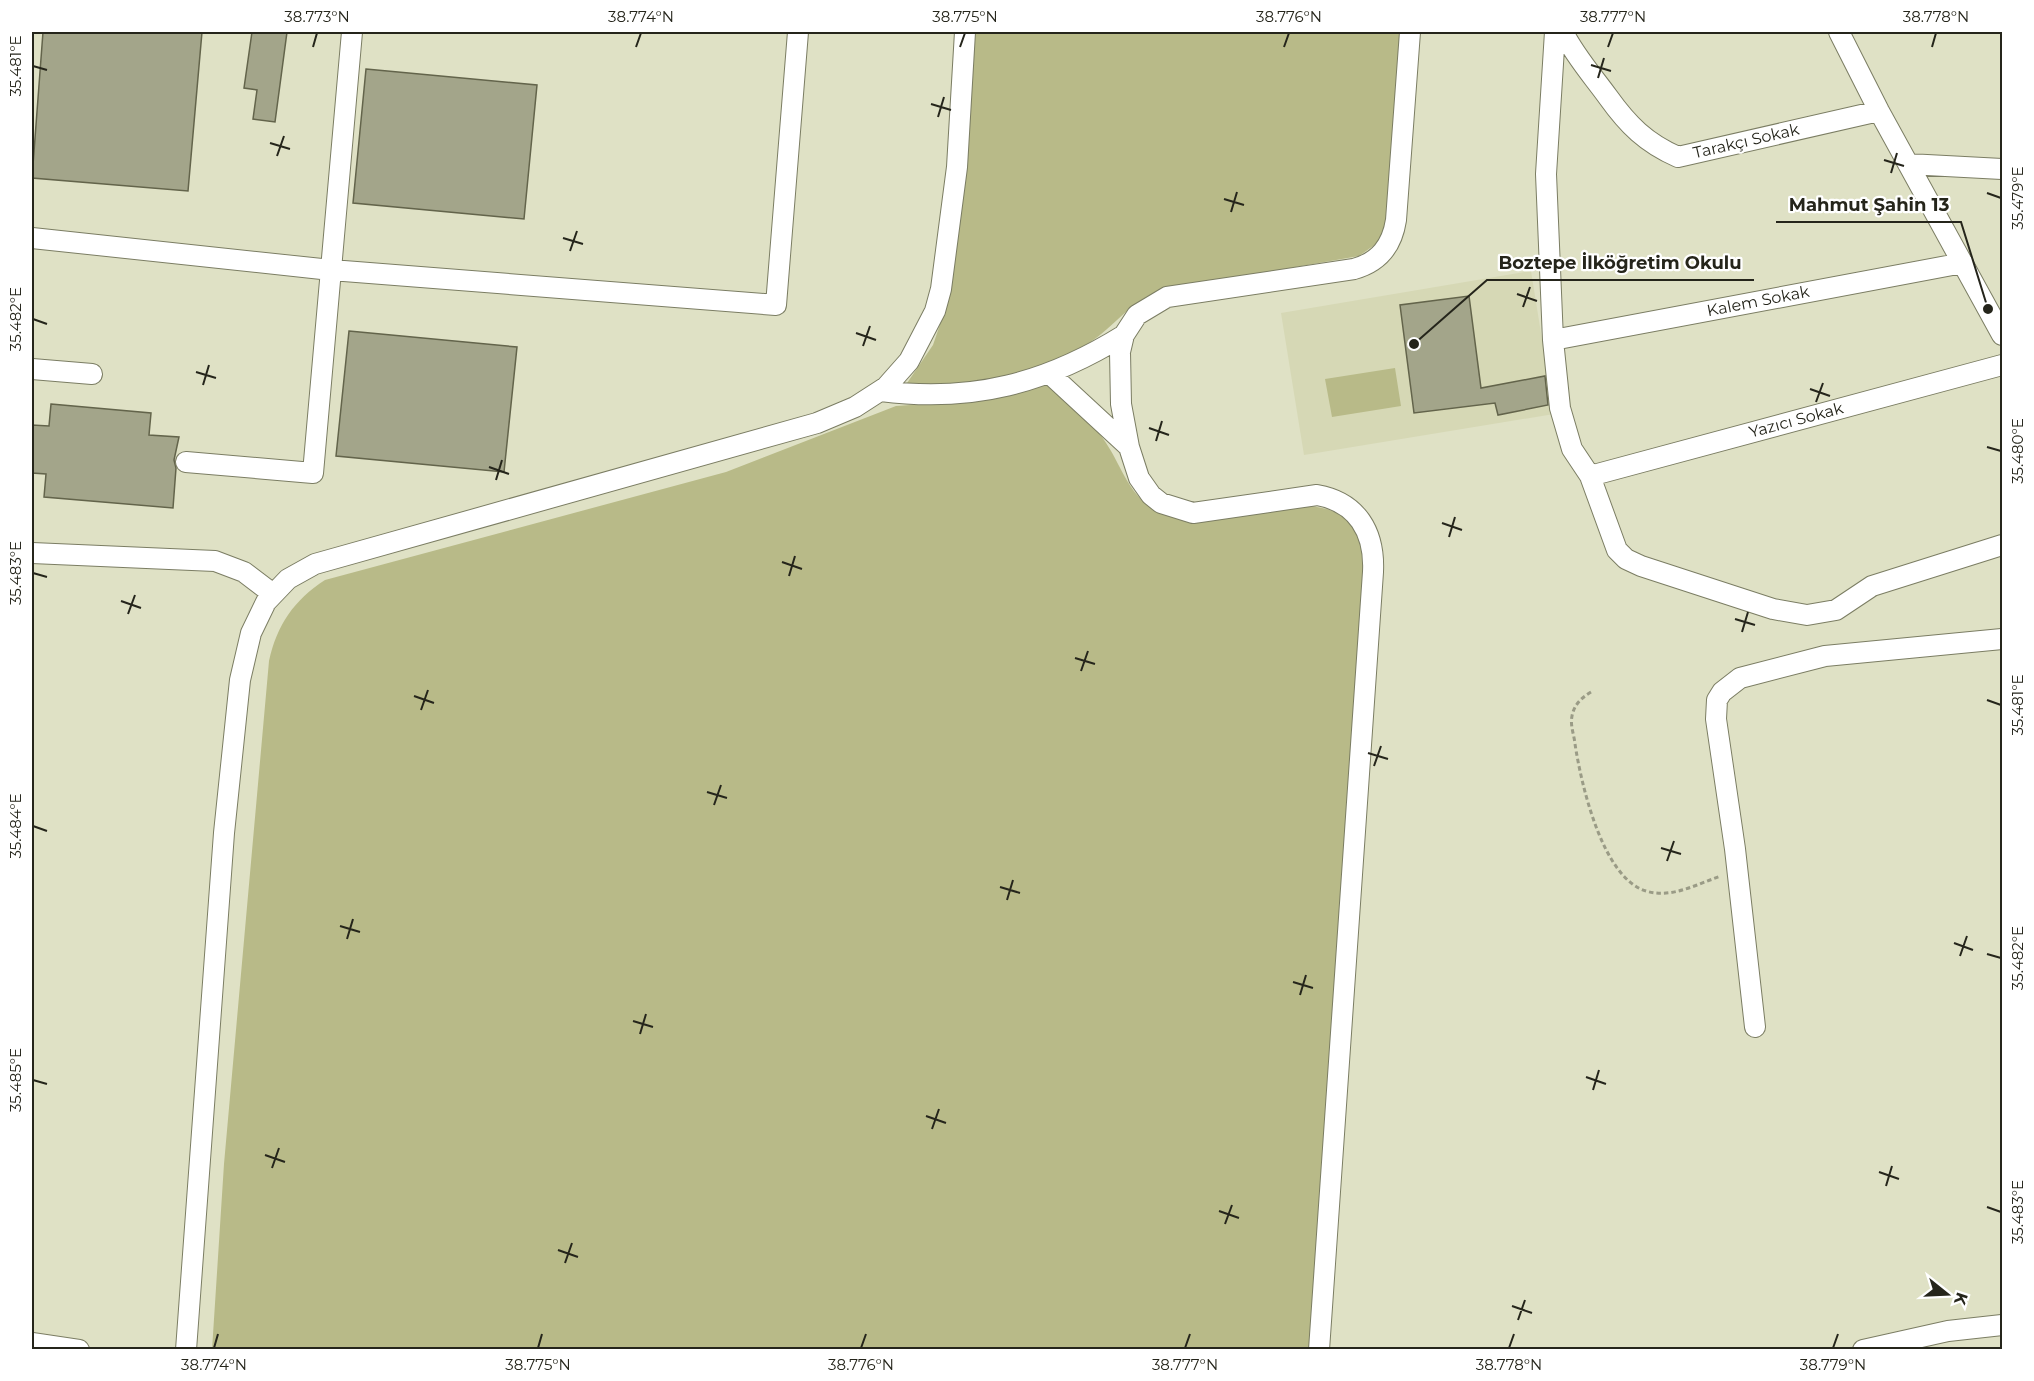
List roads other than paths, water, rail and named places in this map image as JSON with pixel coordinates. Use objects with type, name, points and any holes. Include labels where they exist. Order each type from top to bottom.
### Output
[{"type":"street","points":[[186,462],[313,473],[352,32]]},
{"type":"street","points":[[32,238],[331,270],[777,305],[798,32]]},
{"type":"street","points":[[186,1350],[224,833],[240,680],[254,625],[273,594],[288,579],[315,564],[817,423],[855,406],[881,390],[899,374],[919,347],[935,311],[957,167],[965,32]]},
{"type":"street","points":[[1319,1350],[1373,572],[1372,543],[1363,522],[1350,509],[1335,499],[1317,495],[1193,513],[1172,508],[1161,502],[1144,487],[1129,447],[1120,383],[1120,352],[1124,335],[1137,315],[1167,297],[1354,269],[1365,266],[1383,253],[1390,243],[1396,220],[1410,32]]},
{"type":"street","points":[[1555,32],[1546,174],[1553,340],[1560,408],[1572,449],[1590,476],[1617,550],[1626,560],[1773,609],[1806,615],[1836,610],[1872,586],[2002,545]]},
{"type":"street","name":"Tarakçı Sokak","points":[[1563,32],[1592,78],[1630,127],[1644,139],[1678,157],[1879,111]]},
{"type":"street","points":[[1839,32],[1879,111],[2002,335]]},
{"type":"street","points":[[1908,164],[2002,169]]},
{"type":"street","name":"Kalem Sokak","points":[[1553,340],[1963,263]]},
{"type":"street","points":[[881,390],[923,395],[963,393],[1018,384],[1050,374],[1124,335]]},
{"type":"street","name":"Yazıcı Sokak","points":[[1590,476],[2002,365]]},
{"type":"street","points":[[32,369],[92,374]]},
{"type":"street","points":[[1050,374],[1129,447]]},
{"type":"street","points":[[32,553],[215,561],[244,572],[273,594]]},
{"type":"street","points":[[1755,1027],[1738,870],[1716,719],[1717,700],[1727,686],[1740,678],[1825,656],[2002,639]]},
{"type":"street","points":[[1863,1350],[1948,1331],[2002,1325]]},
{"type":"street","points":[[32,1343],[79,1350]]},
{"type":"place","name":"Mahmut Şahin 13","points":[[1988,309]]},
{"type":"place","name":"Boztepe İlköğretim Okulu","points":[[1414,344]]}]
